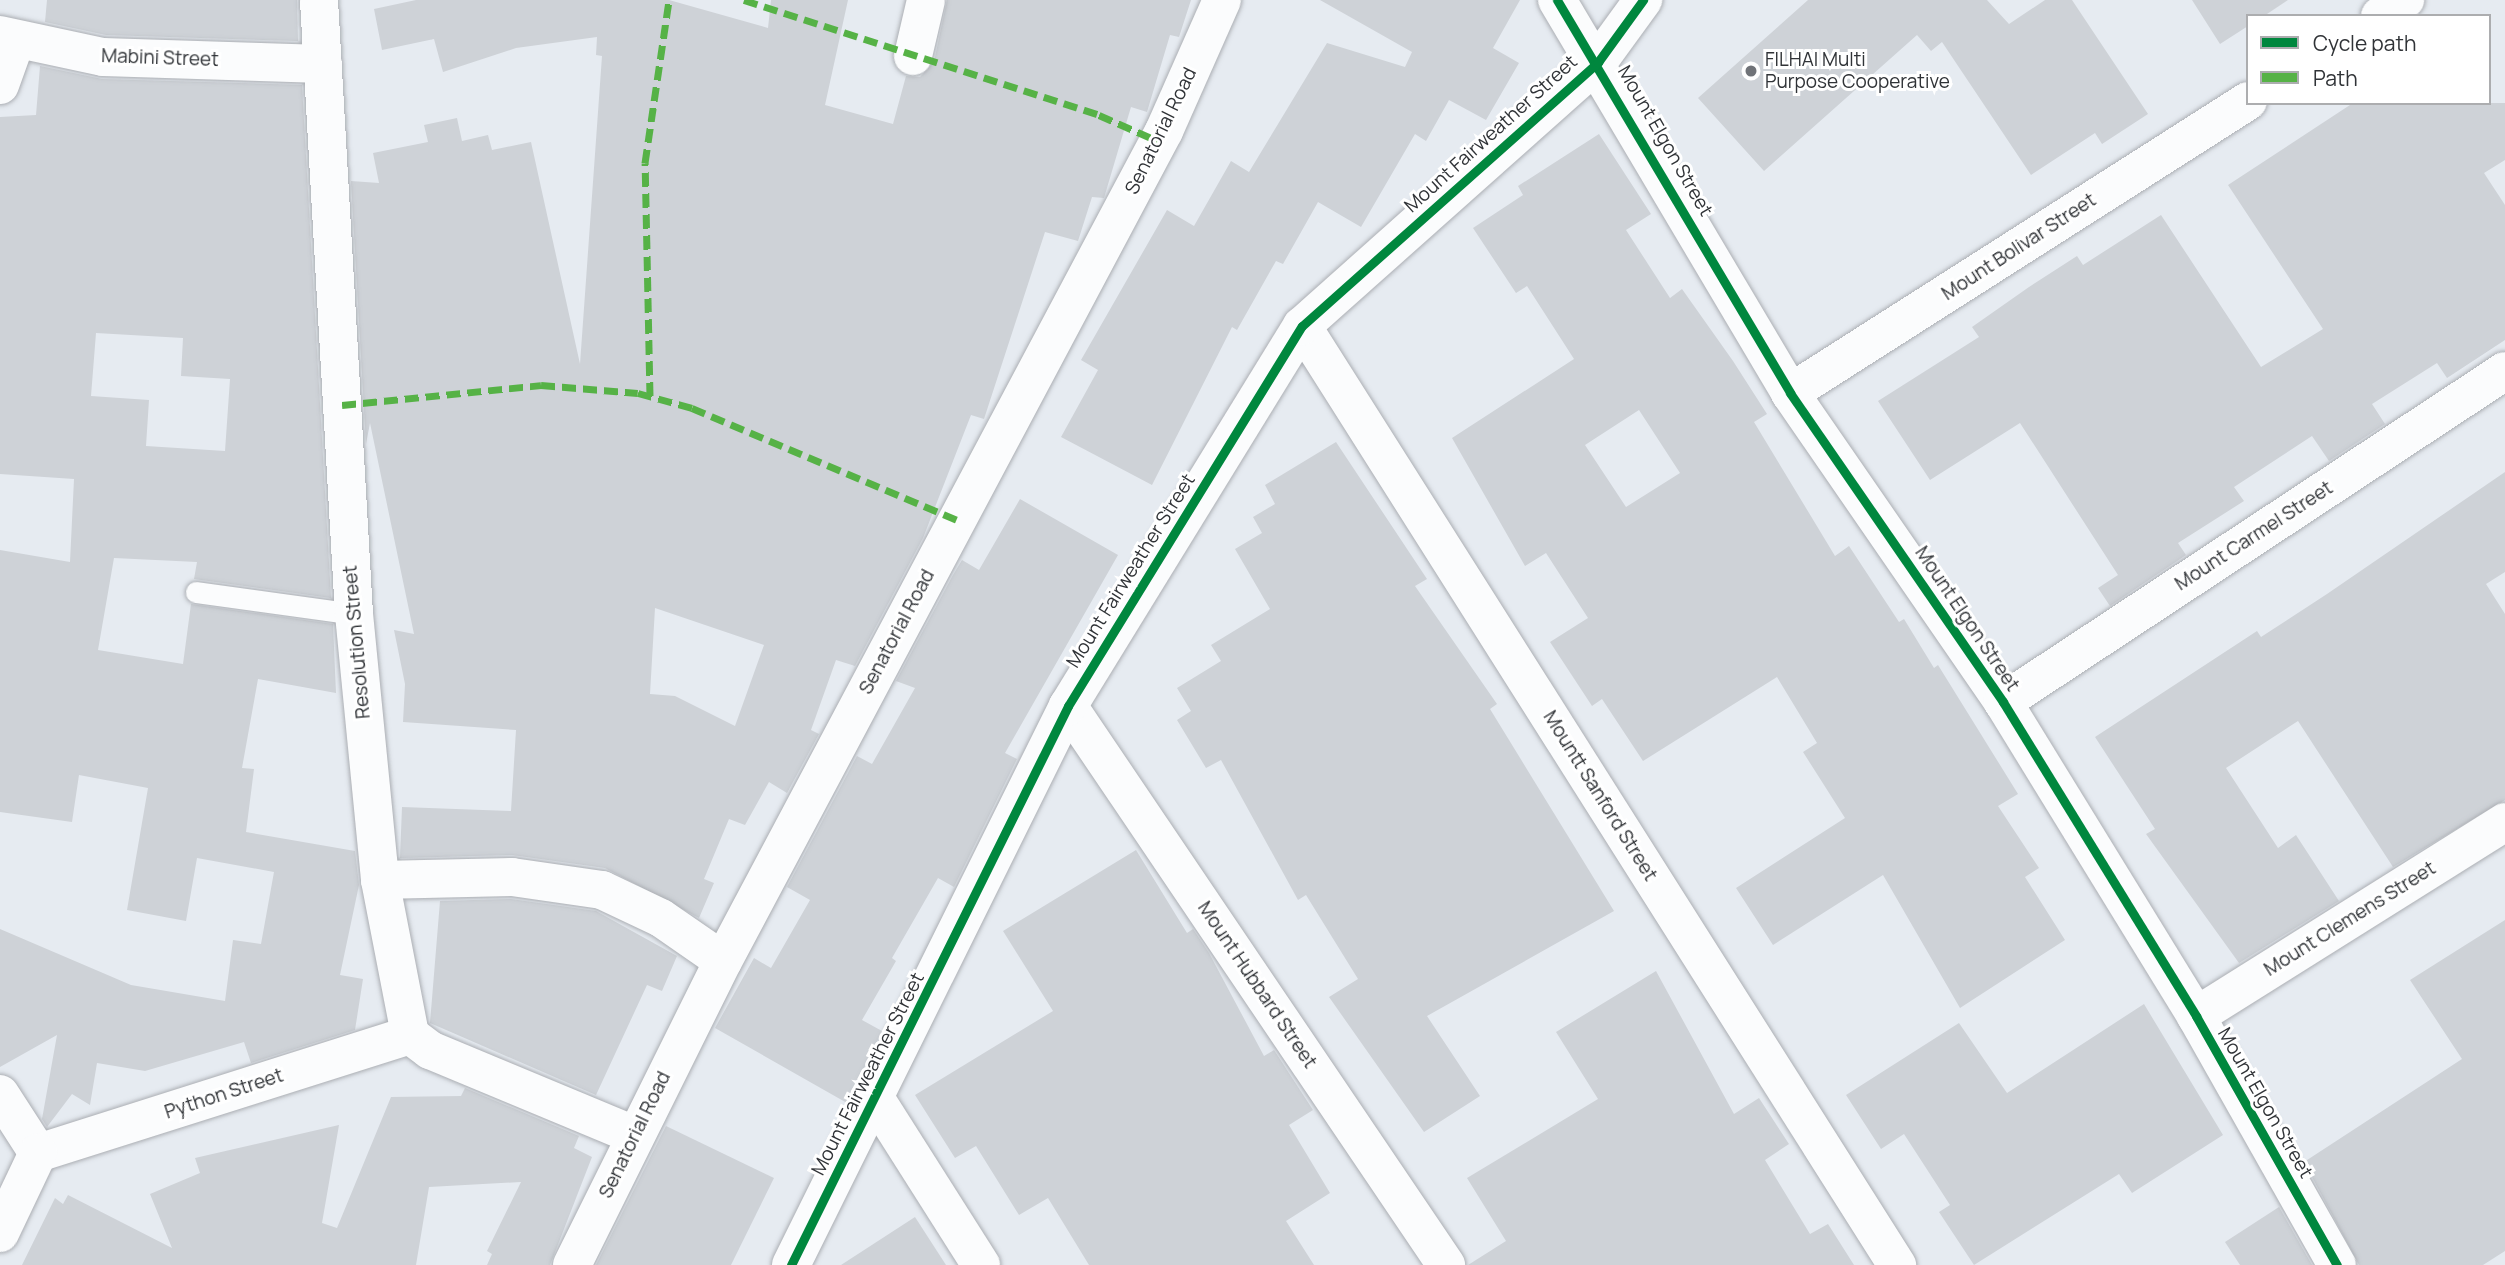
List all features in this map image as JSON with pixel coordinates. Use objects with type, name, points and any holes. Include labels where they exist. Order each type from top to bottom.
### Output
[{"type":"street","name":"Resolution Street","points":[[319,0],[354,614],[380,880],[410,1035]]},
{"type":"street","points":[[913,56],[926,0]]},
{"type":"street","name":"Senatorial Road","points":[[572,1265],[634,1135],[723,961],[1164,131],[1222,0]]},
{"type":"street","name":"Mount Elgon Street","points":[[1557,0],[1598,61],[1790,393],[2003,702],[2196,1016],[2337,1265]]},
{"type":"street","name":"Mount Fairweather Street","points":[[792,1265],[1068,706],[1302,326],[1598,61],[1643,0]]},
{"type":"street","points":[[2384,14],[2405,0]]},
{"type":"street","name":"Mabini Street","points":[[8,37],[103,57],[323,64]]},
{"type":"street","points":[[0,86],[8,37]]},
{"type":"street","name":"Mount Bolivar Street","points":[[1790,393],[2246,102]]},
{"type":"street","name":"Mountt Sanford Street","points":[[1302,326],[1898,1265]]},
{"type":"street","name":"Mount Carmel Street","points":[[2003,702],[2505,371]]},
{"type":"street","name":"Mount Hubbard Street","points":[[1068,706],[1446,1265]]},
{"type":"street","name":"Mount Clemens Street","points":[[2196,1016],[2505,822]]},
{"type":"street","points":[[380,880],[512,877],[602,890],[661,918],[723,961]]},
{"type":"street","points":[[410,1035],[430,1050],[634,1135]]},
{"type":"street","name":"Python Street","points":[[38,1153],[410,1035]]},
{"type":"street","points":[[0,1094],[38,1153],[0,1233]]},
{"type":"street","points":[[875,1098],[981,1265]]},
{"type":"lane","points":[[196,592],[354,614]]},
{"type":"building","points":[[47,0],[297,0],[298,41],[106,35],[45,22]]},
{"type":"building","points":[[416,0],[669,0],[768,28],[771,0],[848,0],[825,105],[893,124],[906,76],[920,77],[934,62],[947,0],[1191,0],[1179,37],[1170,35],[1147,112],[1131,107],[1104,198],[1092,197],[1078,241],[1045,232],[984,419],[971,415],[923,538],[855,666],[836,660],[811,730],[819,734],[787,793],[769,782],[745,825],[729,819],[704,879],[714,883],[699,918],[605,868],[512,855],[400,858],[402,807],[511,811],[516,730],[403,722],[405,684],[394,630],[414,634],[370,423],[366,444],[351,181],[379,183],[373,153],[428,142],[424,125],[457,118],[462,141],[488,135],[492,150],[531,142],[580,364],[602,56],[596,55],[597,37],[516,48],[443,72],[434,39],[382,50],[374,9]],"holes":[[[655,608],[764,645],[735,726],[675,696],[650,694]]]},
{"type":"building","points":[[1320,0],[1520,0],[1493,48],[1519,63],[1486,120],[1449,100],[1426,141],[1415,134],[1361,227],[1318,202],[1283,264],[1276,261],[1237,330],[1232,327],[1152,485],[1061,437],[1098,370],[1081,360],[1167,210],[1194,226],[1231,161],[1249,172],[1327,43],[1405,67],[1412,52]]},
{"type":"building","points":[[1808,0],[1987,0],[2009,24],[2045,0],[2072,0],[2148,114],[2102,144],[2095,133],[2031,175],[1942,42],[1931,51],[1917,35],[1764,171],[1698,98]]},
{"type":"building","points":[[2192,0],[2288,0],[2267,14],[2246,14],[2246,27],[2220,44]]},
{"type":"building","points":[[40,66],[102,79],[302,85],[331,598],[194,579],[197,562],[114,558],[98,650],[183,664],[191,604],[333,624],[336,693],[258,679],[242,768],[254,769],[246,832],[355,851],[359,885],[340,975],[363,979],[355,1030],[251,1063],[244,1042],[145,1071],[97,1063],[90,1105],[72,1094],[47,1127],[42,1119],[57,1035],[0,1067],[0,929],[131,985],[225,1001],[233,940],[261,944],[274,872],[197,858],[186,921],[127,910],[148,788],[79,775],[72,822],[0,812],[0,550],[70,562],[74,479],[0,474],[0,117],[36,115]],"holes":[[[96,333],[183,338],[181,376],[230,379],[225,451],[146,446],[149,400],[91,396]]]},
{"type":"building","points":[[2505,103],[2505,160],[2484,173],[2505,205],[2505,340],[2447,378],[2437,363],[2372,404],[2385,424],[2329,461],[2312,436],[2234,487],[2244,501],[2178,543],[2186,555],[2110,606],[2098,588],[2118,575],[2020,423],[1930,480],[1878,401],[1979,337],[1972,327],[2029,287],[2077,256],[2083,265],[2161,215],[2261,367],[2323,329],[2228,185],[2350,105]]},
{"type":"building","points":[[1599,134],[1651,214],[1626,230],[1670,298],[1682,289],[1767,414],[1754,422],[1835,556],[1849,546],[1899,622],[1904,619],[1934,668],[1938,665],[2018,794],[1998,806],[2039,868],[2025,877],[2065,940],[1960,1008],[1883,875],[1773,945],[1736,888],[1845,818],[1803,752],[1817,743],[1777,677],[1643,761],[1602,699],[1592,706],[1550,642],[1588,618],[1546,553],[1525,566],[1452,438],[1574,359],[1527,286],[1516,293],[1473,228],[1523,195],[1518,186]],"holes":[[[1639,410],[1680,473],[1626,507],[1585,445]]]},
{"type":"building","points":[[1336,442],[1427,579],[1415,586],[1497,704],[1490,709],[1614,911],[1427,1016],[1480,1096],[1424,1132],[1329,997],[1358,979],[1306,895],[1298,900],[1221,760],[1206,768],[1177,720],[1191,711],[1177,688],[1221,661],[1211,645],[1270,609],[1235,549],[1262,533],[1253,517],[1275,504],[1265,485]]},
{"type":"building","points":[[2505,472],[2505,572],[2486,584],[2505,614],[2505,800],[2393,867],[2298,721],[2226,768],[2278,848],[2296,835],[2339,901],[2239,963],[2146,834],[2155,829],[2095,737],[2257,631],[2261,637]]},
{"type":"building","points":[[1020,499],[1118,555],[1005,753],[1017,759],[954,887],[938,878],[892,958],[896,961],[862,1020],[882,1031],[847,1103],[715,1028],[754,958],[771,968],[810,900],[787,887],[857,756],[872,764],[915,688],[896,681],[953,575],[962,560],[979,570]]},
{"type":"building","points":[[1136,850],[1187,933],[1193,929],[1209,953],[1264,1056],[1274,1050],[1313,1110],[1289,1125],[1330,1193],[1286,1221],[1314,1265],[1089,1265],[1048,1198],[1019,1215],[976,1146],[955,1158],[915,1095],[1053,1011],[1003,931]]},
{"type":"building","points":[[511,899],[596,911],[677,956],[662,991],[647,985],[596,1095],[430,1023],[440,901]]},
{"type":"building","points":[[2505,920],[2505,1251],[2483,1265],[2359,1265],[2304,1162],[2462,1059],[2410,980]]},
{"type":"building","points":[[1656,971],[1734,1114],[1759,1098],[1789,1144],[1765,1160],[1810,1234],[1828,1224],[1854,1265],[1468,1265],[1506,1241],[1467,1178],[1598,1099],[1556,1032]]},
{"type":"building","points":[[2144,1004],[2223,1135],[2132,1193],[2119,1174],[1974,1265],[1939,1212],[1950,1205],[1904,1134],[1881,1149],[1846,1095],[1959,1023],[2007,1093]]},
{"type":"building","points":[[465,1088],[579,1136],[574,1148],[592,1157],[550,1265],[487,1265],[492,1254],[487,1251],[521,1182],[429,1187],[416,1265],[22,1265],[55,1198],[63,1204],[68,1195],[172,1248],[150,1194],[200,1173],[195,1158],[339,1125],[322,1223],[337,1228],[391,1097],[461,1096]]},
{"type":"building","points":[[666,1126],[774,1178],[731,1265],[596,1265]]},
{"type":"building","points":[[2279,1207],[2312,1265],[2240,1265],[2225,1242]]},
{"type":"building","points":[[915,1217],[946,1265],[841,1265]]},
{"type":"marked path","points":[[650,396],[645,163],[669,0]]},
{"type":"marked path","points":[[744,0],[1099,115],[1158,141]]},
{"type":"marked path","points":[[342,405],[541,385],[638,393],[692,408],[957,520]]},
{"type":"cycle path","points":[[1557,0],[1790,393],[2003,702],[2196,1016],[2337,1265]]},
{"type":"cycle path","points":[[791,1265],[1068,706],[1302,326],[1598,62],[1643,0]]},
{"type":"place","name":"FILHAI Multi Purpose Cooperative","points":[[1751,71]]}]
